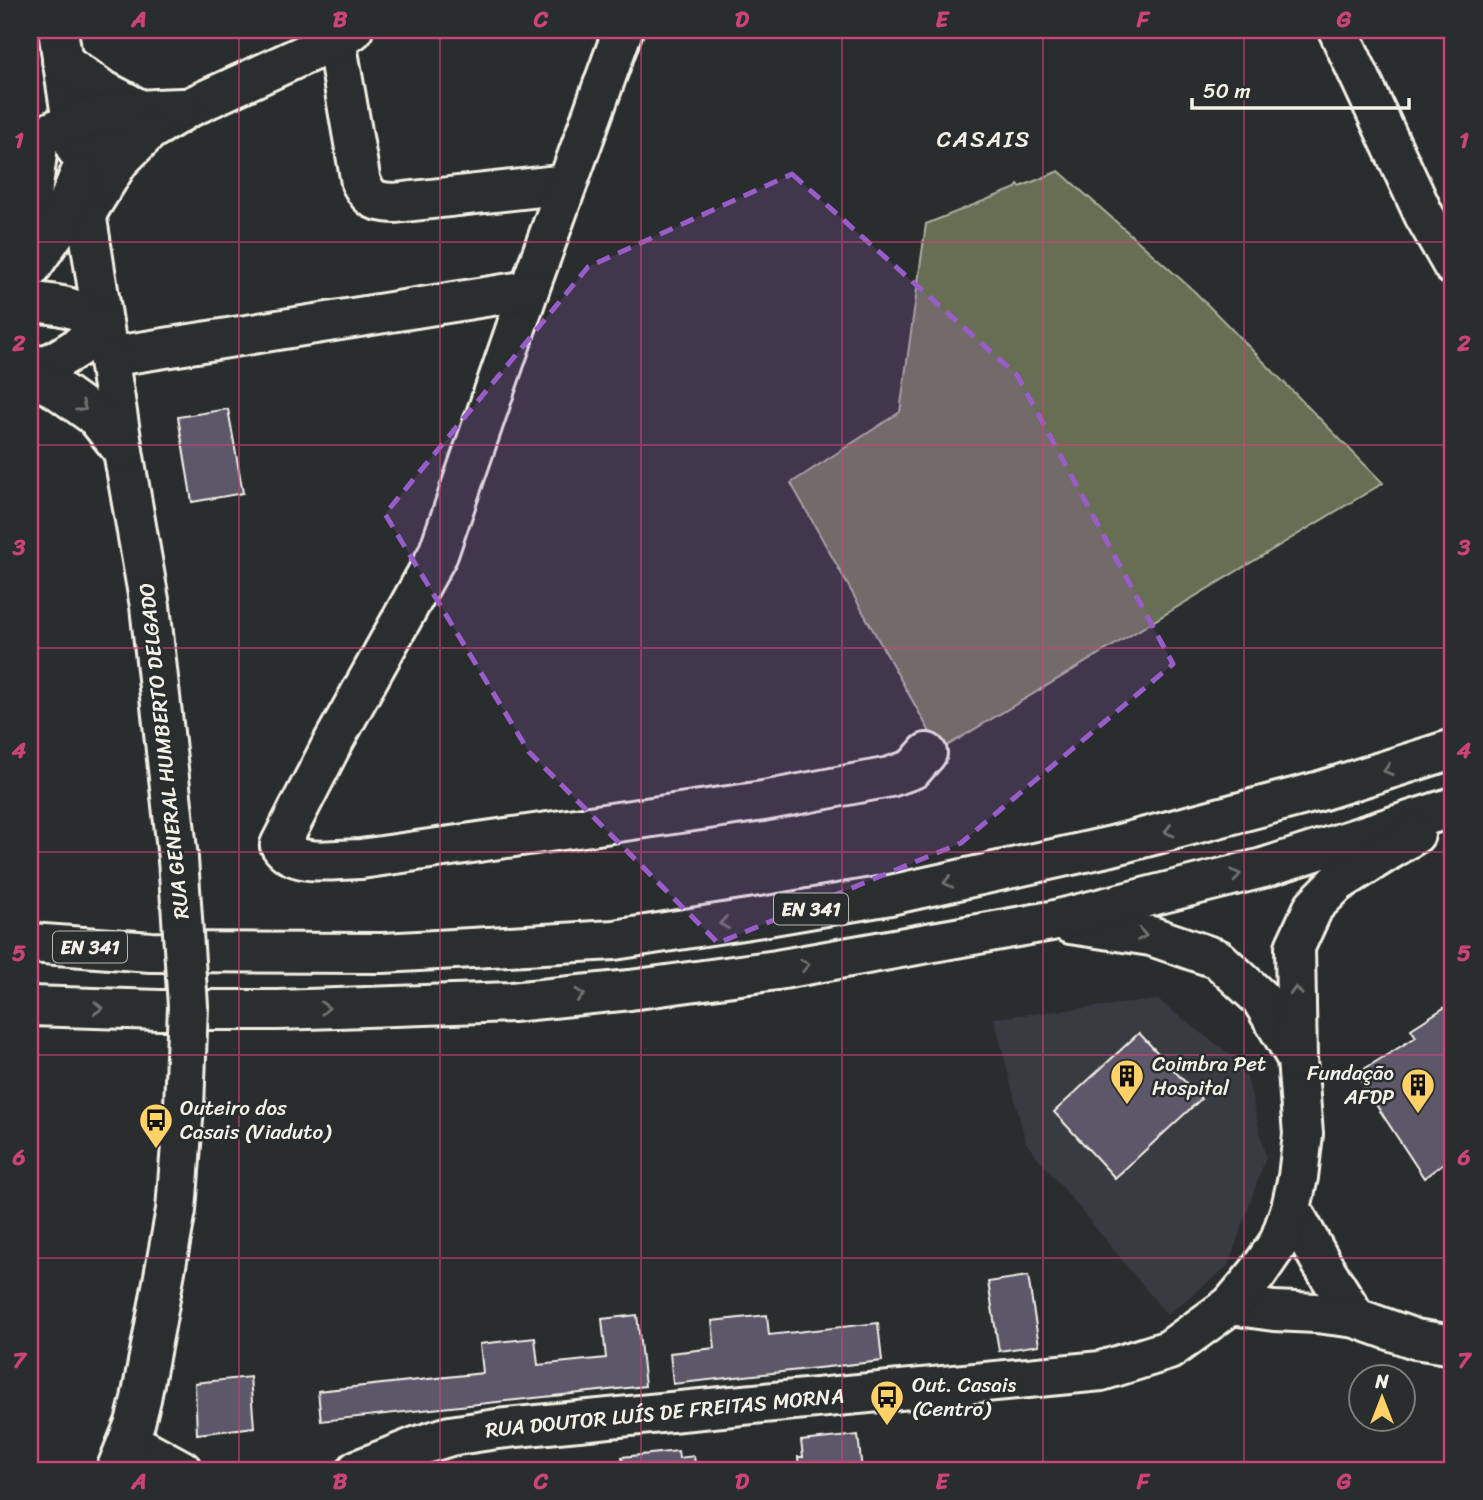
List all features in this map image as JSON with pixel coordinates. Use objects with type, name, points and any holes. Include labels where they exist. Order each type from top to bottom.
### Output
[{"type":"main road","points":[[623,30],[438,554],[279,845],[281,849],[301,860],[360,859],[763,801],[890,777],[913,769],[928,753]]},
{"type":"main road","points":[[1338,30],[1424,215],[1453,266]]},
{"type":"main road","points":[[30,211],[39,137],[76,148],[132,138],[144,120],[188,108],[340,33],[360,183],[368,196],[381,202],[395,203],[567,184]]},
{"type":"main road","points":[[60,46],[101,89],[144,120]]},
{"type":"main road","name":"RUA GENERAL HUMBERTO DELGADO","points":[[60,46],[150,606],[178,859],[188,1006],[176,1210],[141,1399],[122,1456]]},
{"type":"main road","points":[[86,214],[144,120]]},
{"type":"main road","points":[[30,269],[57,230],[76,148]]},
{"type":"main road","points":[[30,371],[57,360],[78,347],[106,341],[529,290]]},
{"type":"main road","points":[[30,302],[73,308],[89,315],[106,341]]},
{"type":"main road","points":[[30,376],[58,389],[96,417],[123,451]]},
{"type":"main road","name":"EN 341","points":[[30,943],[151,952],[383,953],[614,940],[890,895],[1112,846],[1321,791],[1453,749]]},
{"type":"main road","points":[[30,1006],[278,1010],[512,1002],[630,990],[777,970],[1051,921],[1263,868],[1453,809]]},
{"type":"main road","name":"RUA DOUTOR LUÍS DE FREITAS MORNA","points":[[357,1470],[450,1436],[497,1429],[1101,1371],[1169,1350],[1231,1306],[1279,1242],[1291,1208],[1303,1134],[1297,1059],[1295,947],[1314,906],[1337,883],[1453,809]]},
{"type":"main road","points":[[1051,921],[1151,936],[1218,959],[1261,999],[1297,1059]]},
{"type":"main road","points":[[1291,1208],[1356,1318]]},
{"type":"main road","points":[[1295,1312],[1317,1296],[1322,1264]]},
{"type":"main road","points":[[1231,1306],[1356,1318],[1415,1339],[1453,1345]]},
{"type":"main road","points":[[122,1456],[182,1470]]},
{"type":"highlighted area","points":[[792,174],[1017,375],[1173,664],[961,843],[718,943],[529,752],[385,514],[588,267]]},
{"type":"shaded area","points":[[1158,1000],[1244,1065],[1266,1157],[1228,1266],[1167,1315],[1026,1143],[994,1018]]},
{"type":"green space","points":[[1059,171],[1194,291],[1383,483],[940,750],[791,483],[900,412],[926,224],[1018,185],[1020,187]]},
{"type":"building","points":[[228,409],[243,493],[192,502],[178,417]]},
{"type":"building","name":"Fundação AFDP","points":[[1453,1002],[1453,1156],[1424,1178],[1356,1074],[1416,1037],[1411,1029]]},
{"type":"building","name":"Coimbra Pet Hospital","points":[[1139,1033],[1201,1099],[1115,1178],[1054,1112]]},
{"type":"building","points":[[1028,1276],[1039,1345],[999,1351],[988,1282]]},
{"type":"building","points":[[637,1315],[645,1386],[321,1421],[318,1391],[483,1373],[480,1344],[535,1338],[538,1365],[606,1358],[602,1319]]},
{"type":"building","points":[[767,1315],[769,1335],[878,1323],[882,1361],[673,1384],[670,1353],[715,1348],[712,1321]]},
{"type":"building","points":[[250,1377],[254,1427],[197,1434],[195,1383]]},
{"type":"building","points":[[858,1435],[862,1470],[799,1470],[798,1457],[803,1457],[801,1441]]},
{"type":"building","points":[[678,1451],[679,1458],[694,1456],[696,1470],[540,1470],[540,1467],[595,1461],[596,1467],[623,1464],[622,1457]]},
{"type":"place","name":"Coimbra Pet Hospital","points":[[1127,1106]]},
{"type":"place","name":"Fundação AFDP","points":[[1418,1115]]},
{"type":"place","name":"Outeiro dos Casais (Viaduto)","points":[[156,1150]]},
{"type":"place","name":"Out. Casais (Centro)","points":[[887,1427]]},
{"type":"district","name":"CASAIS","points":[[984,139]]}]
